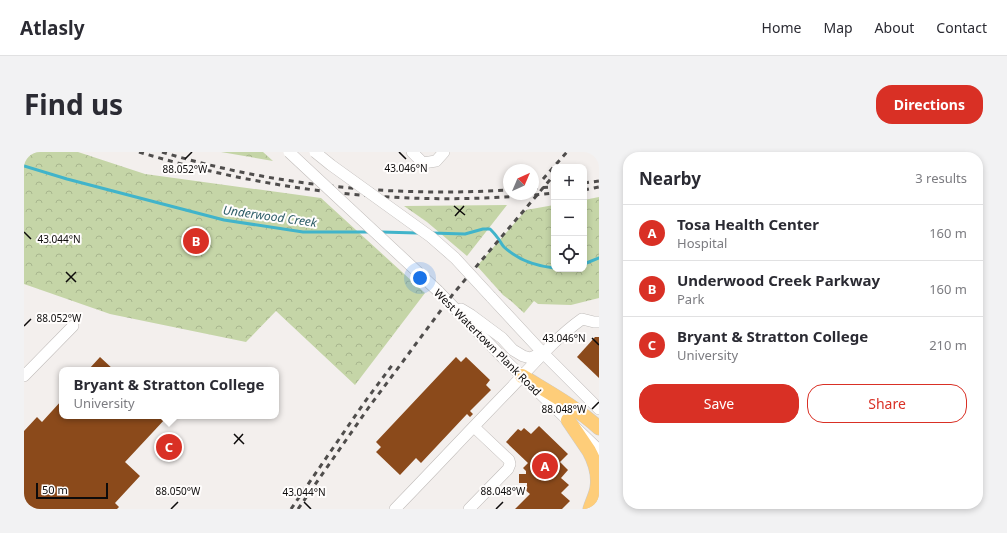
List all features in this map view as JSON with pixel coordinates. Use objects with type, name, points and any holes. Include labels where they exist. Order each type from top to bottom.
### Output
[{"type":"main road","points":[[522,376],[560,399],[599,428]]},
{"type":"main road","points":[[568,420],[589,451],[597,471],[597,489],[590,509]]},
{"type":"street","name":"West Watertown Plank Road","points":[[289,152],[449,302],[522,376],[599,450]]},
{"type":"street","points":[[315,152],[431,237],[459,262],[543,353],[599,409]]},
{"type":"street","points":[[412,152],[423,163],[436,162],[444,152]]},
{"type":"street","points":[[449,302],[471,315],[502,338],[513,350],[523,356],[530,358],[543,353]]},
{"type":"street","points":[[395,509],[543,353],[582,319],[599,315]]},
{"type":"street","points":[[582,319],[599,322]]},
{"type":"street","points":[[24,376],[73,326]]},
{"type":"street","points":[[469,509],[508,468],[510,464],[509,460],[474,427]]},
{"type":"green space","points":[[24,152],[78,152],[145,174],[321,198],[425,293],[355,385],[276,311],[246,342],[110,314],[24,284]]},
{"type":"green space","points":[[221,152],[263,152],[273,161]]},
{"type":"green space","points":[[599,197],[599,298],[571,305],[538,304],[534,301],[524,313],[503,295],[477,266],[526,210],[551,206],[551,272],[587,272],[587,199]]},
{"type":"green space","points":[[507,205],[467,256],[427,222],[404,206]]},
{"type":"building","points":[[595,337],[599,337],[599,378],[577,357]]},
{"type":"building","points":[[100,357],[111,367],[91,367]]},
{"type":"building","points":[[456,357],[461,362],[466,357],[490,380],[486,385],[491,390],[470,411],[473,414],[470,417],[467,414],[421,463],[416,458],[400,475],[376,452],[381,447],[376,442]]},
{"type":"building","points":[[59,403],[59,419],[165,419],[125,462],[140,476],[115,503],[119,507],[117,509],[24,509],[24,431],[37,417],[42,422]]},
{"type":"building","points":[[539,426],[568,454],[560,462],[568,470],[561,478],[569,485],[561,493],[570,501],[562,509],[515,509],[530,494],[524,489],[527,483],[519,483],[519,474],[526,474],[526,471],[523,468],[528,463],[506,442],[518,429],[521,431],[524,428],[531,434]]},
{"type":"waterway","name":"Underwood Creek","points":[[24,166],[67,179],[224,220],[303,232],[370,232]]},
{"type":"waterway","name":"Underwood Creek","points":[[431,233],[465,234],[483,229],[490,229],[509,252],[534,264],[551,268]]},
{"type":"waterway","name":"Underwood Creek","points":[[380,232],[418,233]]},
{"type":"waterway","name":"Underwood Creek","points":[[587,263],[599,258]]},
{"type":"railway","points":[[139,152],[241,178],[345,194],[449,199],[551,193]]},
{"type":"railway","points":[[162,152],[204,164],[247,173],[290,181],[334,186],[421,192],[503,190]]},
{"type":"railway","points":[[543,179],[567,152]]},
{"type":"railway","points":[[298,509],[369,407],[453,294],[551,179]]},
{"type":"railway","points":[[587,183],[599,181]]},
{"type":"railway","points":[[539,188],[551,187]]},
{"type":"railway","points":[[587,189],[599,187]]},
{"type":"railway","points":[[291,509],[364,403],[393,364]]},
{"type":"place","name":"Underwood Creek Parkway","points":[[196,241]]},
{"type":"place","name":"Bryant & Stratton College","points":[[169,447]]},
{"type":"place","name":"Tosa Health Center","points":[[545,466]]}]
